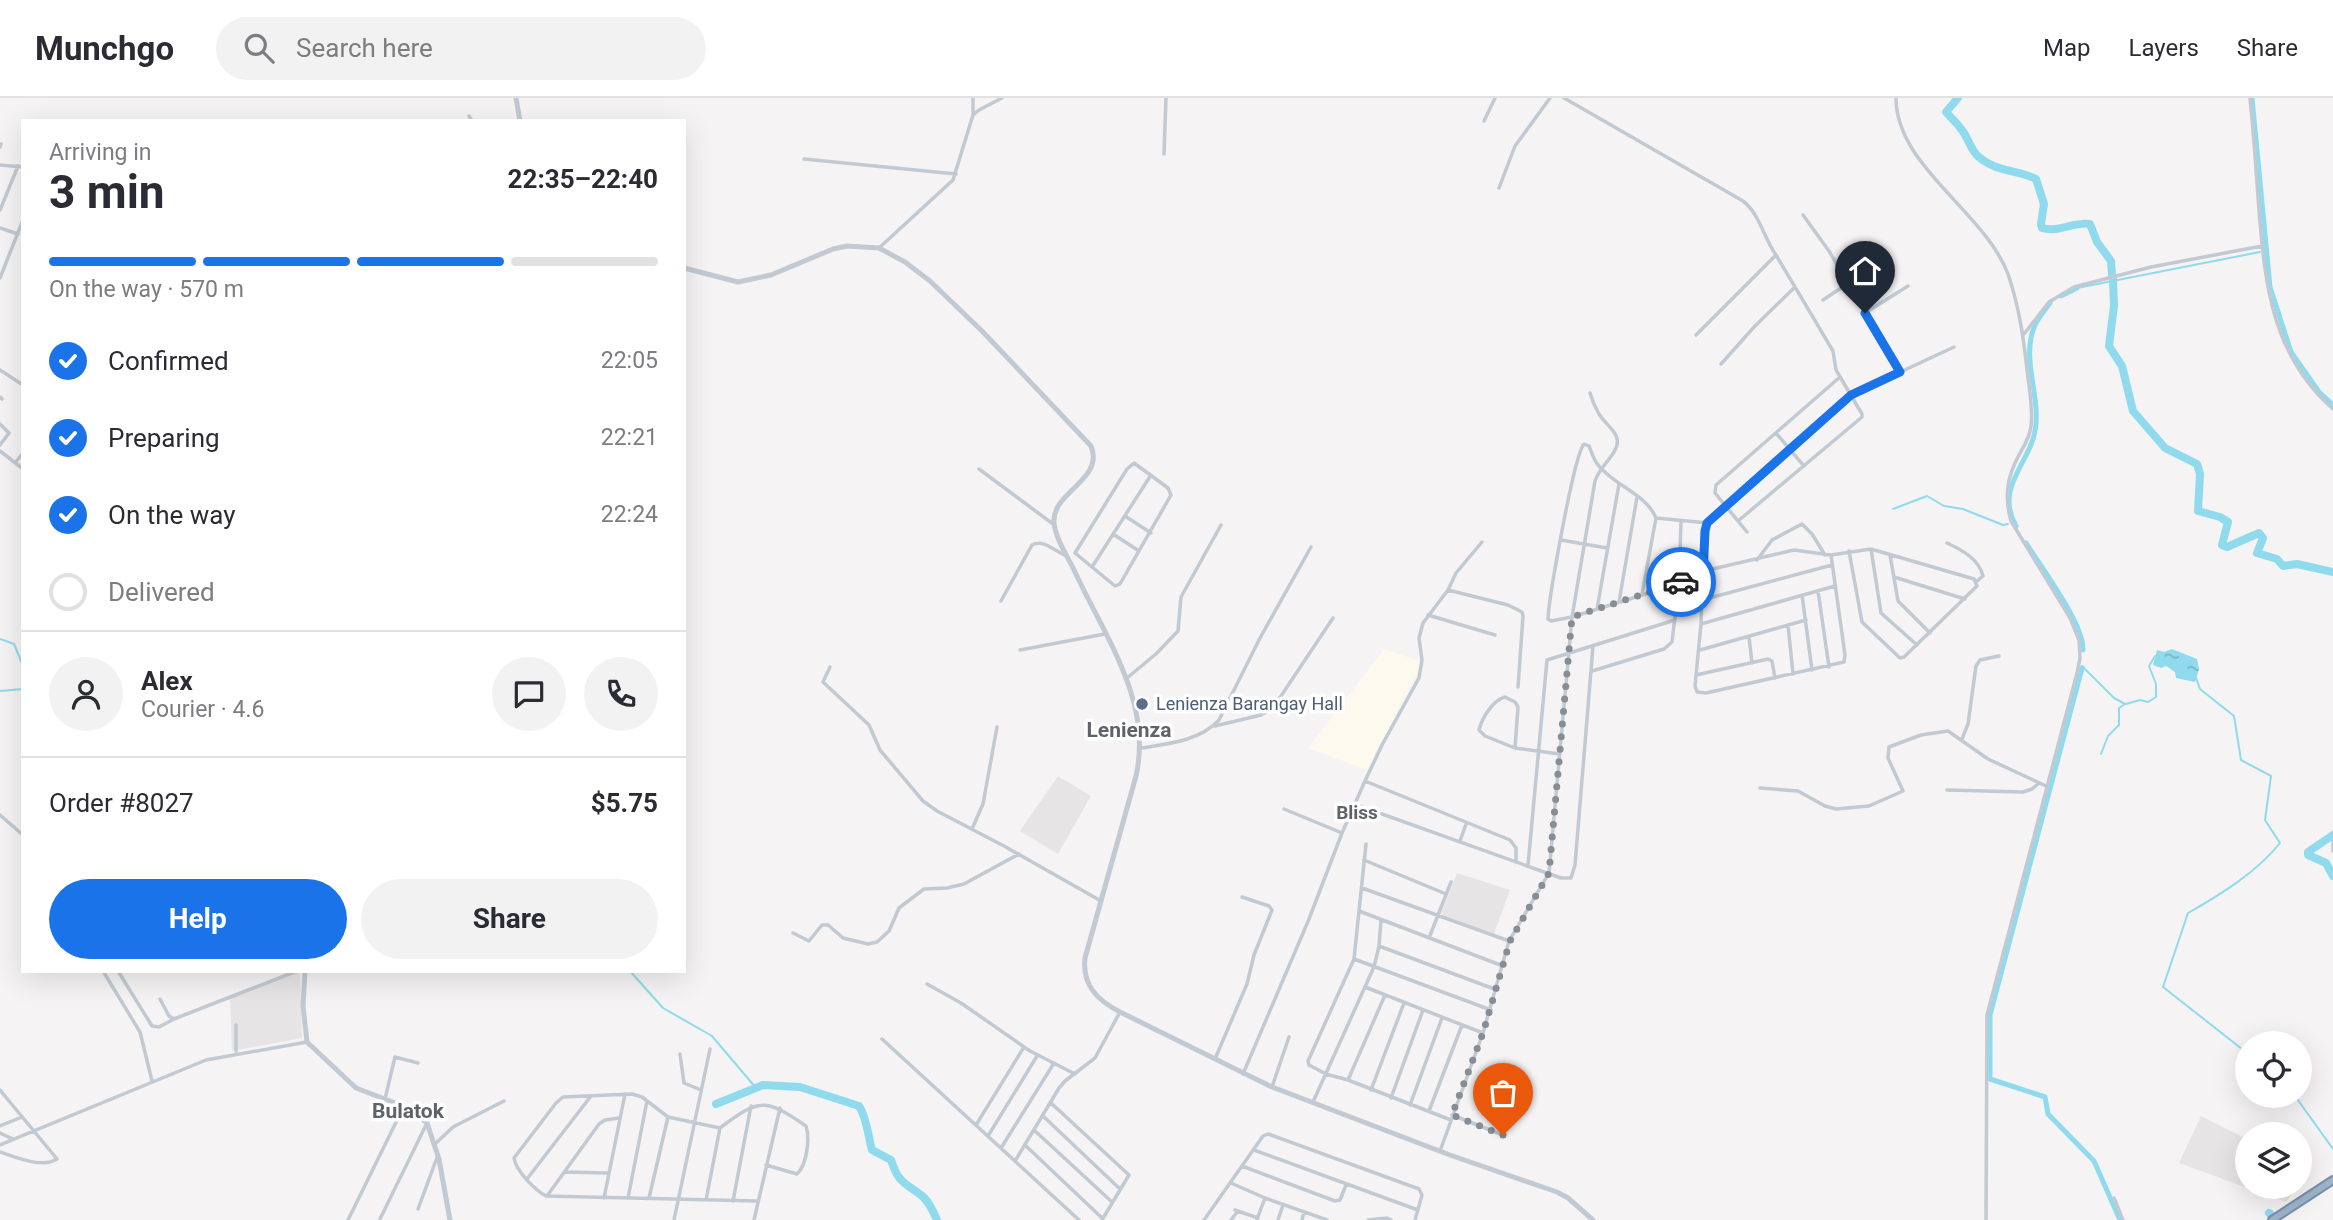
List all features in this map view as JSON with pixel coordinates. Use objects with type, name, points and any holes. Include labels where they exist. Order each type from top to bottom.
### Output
[{"type":"highway","points":[[2272,1220],[2333,1180]]},
{"type":"street","points":[[516,98],[518,119]]},
{"type":"street","points":[[879,247],[945,188],[956,174],[973,115],[973,98]]},
{"type":"street","points":[[973,115],[1002,98]]},
{"type":"street","points":[[1164,154],[1166,98]]},
{"type":"street","points":[[1485,121],[1495,98]]},
{"type":"street","points":[[1499,188],[1515,146],[1550,98]]},
{"type":"street","points":[[1564,98],[1751,207],[1761,231],[1833,351],[1834,365],[1862,416],[1738,521]]},
{"type":"street","points":[[1896,98],[1901,123],[1921,163],[1977,223],[2003,262],[2024,334],[2031,429],[2007,484],[2007,506],[2011,521],[2070,618],[2079,640],[2080,658],[1987,1015],[1986,1220]]},
{"type":"street","points":[[2250,98],[2262,246],[2271,305],[2280,335],[2312,387],[2333,409]]},
{"type":"street","points":[[804,159],[956,174]]},
{"type":"street","points":[[0,165],[21,167],[0,210]]},
{"type":"street","points":[[1803,215],[1849,284],[1900,372]]},
{"type":"street","points":[[0,278],[21,226]]},
{"type":"street","points":[[0,228],[18,234]]},
{"type":"street","points":[[686,269],[738,282],[771,275],[833,249],[847,246],[879,247],[905,262],[930,281],[982,331],[1091,446],[1091,466],[1086,476],[1060,503],[1054,525]]},
{"type":"street","points":[[2024,334],[2049,302],[2074,287],[2151,267],[2262,246]]},
{"type":"street","points":[[1696,335],[1776,255]]},
{"type":"street","points":[[1824,300],[1880,262]]},
{"type":"street","points":[[1865,313],[1908,286]]},
{"type":"street","points":[[1721,364],[1795,287]]},
{"type":"street","points":[[1831,555],[1845,659],[1841,664],[1700,694],[1695,690],[1707,523],[1851,395],[1954,347]]},
{"type":"street","points":[[0,370],[21,384]]},
{"type":"street","points":[[1747,532],[1714,493],[1716,485],[1840,377]]},
{"type":"street","points":[[1440,1151],[1491,1010],[1510,941],[1549,873],[1572,617],[1595,481],[1616,449],[1617,436],[1599,413],[1590,393]]},
{"type":"street","points":[[0,424],[9,434],[0,445]]},
{"type":"street","points":[[1776,433],[1804,466]]},
{"type":"street","points":[[1643,594],[1656,518],[1651,509],[1601,469],[1589,446],[1582,445],[1572,480],[1561,540],[1548,619],[1551,621],[1572,617],[1679,583],[1703,573],[1794,550],[1831,555],[1871,549],[1977,581]]},
{"type":"street","points":[[0,451],[21,468]]},
{"type":"street","points":[[15,463],[21,456]]},
{"type":"street","points":[[1069,560],[1077,555],[1130,466],[1137,464],[1168,488],[1171,495],[1118,586],[1112,586],[1077,555]]},
{"type":"street","points":[[979,469],[1054,525],[1127,678],[1137,709],[1141,748],[1137,773],[1085,958],[1086,977],[1097,997],[1119,1012],[1243,1074],[1312,1104],[1557,1192],[1593,1220]]},
{"type":"street","points":[[1092,567],[1151,475]]},
{"type":"street","points":[[1597,609],[1619,484]]},
{"type":"street","points":[[1619,602],[1637,497]]},
{"type":"street","points":[[1125,516],[1151,533]]},
{"type":"street","points":[[1656,518],[1707,523]]},
{"type":"street","points":[[1592,671],[1669,646],[1674,637],[1681,522]]},
{"type":"street","points":[[1757,560],[1772,540],[1802,524],[1825,555]]},
{"type":"street","points":[[1127,678],[1178,631],[1181,597],[1221,525]]},
{"type":"street","points":[[1113,534],[1139,551]]},
{"type":"street","points":[[1561,540],[1608,548]]},
{"type":"street","points":[[1243,1074],[1309,919],[1354,804],[1382,745],[1419,678],[1422,660],[1420,632],[1456,573],[1482,542]]},
{"type":"street","points":[[1001,601],[1035,543],[1044,543],[1069,560]]},
{"type":"street","points":[[1947,543],[1963,550],[1982,570],[1983,576],[1977,581]]},
{"type":"street","points":[[1213,727],[1311,547]]},
{"type":"street","points":[[1871,549],[1881,613],[1917,645]]},
{"type":"street","points":[[1849,551],[1863,624],[1900,658],[1978,586],[1977,581]]},
{"type":"street","points":[[1890,555],[1899,603],[1930,633]]},
{"type":"street","points":[[1702,600],[1833,565]]},
{"type":"street","points":[[1894,578],[1965,599]]},
{"type":"street","points":[[1701,624],[1835,586]]},
{"type":"street","points":[[1448,590],[1522,611],[1518,687]]},
{"type":"street","points":[[1818,591],[1829,667]]},
{"type":"street","points":[[1802,595],[1812,670]]},
{"type":"street","points":[[1429,615],[1494,635]]},
{"type":"street","points":[[1141,748],[1182,740],[1273,708],[1333,618]]},
{"type":"street","points":[[1528,865],[1545,664],[1549,657],[1675,620]]},
{"type":"street","points":[[1699,650],[1806,620]]},
{"type":"street","points":[[1788,625],[1793,674]]},
{"type":"street","points":[[1020,650],[1105,634]]},
{"type":"street","points":[[1749,636],[1752,663]]},
{"type":"street","points":[[1354,804],[1549,873],[1571,878],[1574,873],[1593,646]]},
{"type":"street","points":[[1962,739],[1968,724],[1976,666],[1980,660],[1998,656]]},
{"type":"street","points":[[1696,676],[1770,659],[1775,678]]},
{"type":"street","points":[[830,667],[822,682],[869,725],[880,750],[912,790],[937,810],[1101,901]]},
{"type":"street","points":[[1515,748],[1518,707],[1512,700],[1501,698],[1493,705],[1479,730],[1485,736],[1515,748],[1560,754]]},
{"type":"street","points":[[972,829],[983,804],[997,727]]},
{"type":"street","points":[[1760,788],[1802,792],[1832,808],[1869,806],[1903,791],[1887,754],[1887,749],[1892,744],[1921,735],[1948,732],[1962,739],[1982,756],[2046,786]]},
{"type":"street","points":[[1365,781],[1510,840],[1516,848],[1516,861]]},
{"type":"street","points":[[1947,790],[2023,792],[2039,783]]},
{"type":"street","points":[[1284,809],[1342,834]]},
{"type":"street","points":[[0,815],[21,833]]},
{"type":"street","points":[[1460,841],[1466,824]]},
{"type":"street","points":[[2333,841],[2333,851]]},
{"type":"street","points":[[1366,845],[1354,959],[1308,1061],[1311,1068],[1429,1112],[1503,1135]]},
{"type":"street","points":[[793,933],[809,941],[822,925],[828,925],[843,938],[868,944],[877,943],[889,931],[899,908],[924,889],[964,884],[1019,854]]},
{"type":"street","points":[[1364,860],[1446,894]]},
{"type":"street","points":[[1429,938],[1451,882]]},
{"type":"street","points":[[1362,888],[1510,941]]},
{"type":"street","points":[[1215,1059],[1247,984],[1254,955],[1272,914],[1269,906],[1242,897]]},
{"type":"street","points":[[1359,911],[1503,966]]},
{"type":"street","points":[[1312,1104],[1374,967],[1380,946],[1381,920]]},
{"type":"street","points":[[1380,946],[1497,990]]},
{"type":"street","points":[[1354,959],[1491,1010]]},
{"type":"street","points":[[104,973],[142,1036],[152,1081]]},
{"type":"street","points":[[119,973],[152,1026],[159,1027],[292,973]]},
{"type":"street","points":[[305,973],[303,1013],[307,1041],[356,1088],[404,1106],[419,1114],[427,1124],[438,1154],[450,1220]]},
{"type":"street","points":[[927,984],[961,1003],[1037,1056],[1075,1074]]},
{"type":"street","points":[[1365,987],[1483,1033]]},
{"type":"street","points":[[1348,1080],[1385,995]]},
{"type":"street","points":[[160,999],[169,1016],[174,1019]]},
{"type":"street","points":[[1371,1090],[1404,1003]]},
{"type":"street","points":[[1391,1098],[1423,1010]]},
{"type":"street","points":[[1015,1161],[1065,1081],[1095,1058],[1119,1012]]},
{"type":"street","points":[[1410,1105],[1442,1017]]},
{"type":"street","points":[[236,1025],[236,1052]]},
{"type":"street","points":[[1429,1112],[1462,1025]]},
{"type":"street","points":[[1272,1087],[1289,1037]]},
{"type":"street","points":[[882,1039],[1079,1220]]},
{"type":"street","points":[[0,1145],[206,1059],[307,1041]]},
{"type":"street","points":[[976,1125],[1024,1047]]},
{"type":"street","points":[[674,1220],[710,1049]]},
{"type":"street","points":[[680,1054],[684,1083],[701,1090]]},
{"type":"street","points":[[988,1136],[1037,1056]]},
{"type":"street","points":[[385,1099],[395,1057],[418,1063]]},
{"type":"street","points":[[1001,1148],[1054,1063]]},
{"type":"street","points":[[0,1090],[2,1096],[57,1159],[39,1163],[0,1152]]},
{"type":"street","points":[[604,1198],[625,1094]]},
{"type":"street","points":[[720,1128],[668,1117],[638,1095],[568,1096],[560,1099],[517,1153],[514,1158],[515,1166],[546,1196],[757,1202]]},
{"type":"street","points":[[527,1179],[592,1096]]},
{"type":"street","points":[[435,1144],[453,1127],[504,1101]]},
{"type":"street","points":[[628,1198],[647,1101]]},
{"type":"street","points":[[1025,1145],[1102,1219],[1129,1175],[1051,1102]]},
{"type":"street","points":[[348,1220],[404,1106]]},
{"type":"street","points":[[733,1201],[751,1106]]},
{"type":"street","points":[[706,1200],[720,1128],[751,1106],[780,1108],[806,1126],[808,1137],[800,1172],[792,1173],[766,1164]]},
{"type":"street","points":[[754,1220],[780,1108]]},
{"type":"street","points":[[1042,1116],[1121,1189]]},
{"type":"street","points":[[0,1118],[2,1125],[22,1117]]},
{"type":"street","points":[[649,1198],[668,1117]]},
{"type":"street","points":[[546,1196],[600,1124],[605,1120],[619,1118]]},
{"type":"street","points":[[380,1219],[427,1124]]},
{"type":"street","points":[[1034,1130],[1112,1203]]},
{"type":"street","points":[[0,1133],[13,1139]]},
{"type":"street","points":[[1204,1220],[1263,1136],[1272,1134],[1419,1189],[1423,1195],[1415,1220]]},
{"type":"street","points":[[1254,1150],[1418,1210]]},
{"type":"street","points":[[418,1209],[438,1154]]},
{"type":"street","points":[[1242,1167],[1335,1201],[1340,1200],[1346,1184]]},
{"type":"street","points":[[565,1172],[608,1173]]},
{"type":"street","points":[[1231,1183],[1324,1219]]},
{"type":"street","points":[[1231,1220],[1236,1211],[1257,1219],[1265,1198]]},
{"type":"street","points":[[2114,1198],[2123,1220]]},
{"type":"street","points":[[1278,1220],[1283,1205]]},
{"type":"street","points":[[1302,1220],[1304,1212]]},
{"type":"street","points":[[1368,1220],[1387,1217],[1391,1220]]},
{"type":"shaded area","points":[[1384,649],[1419,661],[1420,668],[1367,770],[1308,748]]},
{"type":"shaded area","points":[[1058,776],[1091,796],[1058,854],[1020,831]]},
{"type":"shaded area","points":[[1457,873],[1510,890],[1494,934],[1441,914]]},
{"type":"shaded area","points":[[300,973],[302,1038],[232,1051],[230,998]]},
{"type":"shaded area","points":[[2201,1116],[2235,1133],[2235,1183],[2179,1163]]},
{"type":"water","points":[[2172,649],[2197,659],[2199,669],[2195,682],[2176,678],[2175,672],[2166,666],[2161,668],[2153,665],[2157,650],[2164,652]]},
{"type":"waterway","points":[[1958,98],[1946,112],[1964,132],[1976,154],[1993,166],[2036,179],[2044,204],[2042,228],[2090,224],[2097,242],[2111,261],[2112,275]]},
{"type":"waterway","points":[[2252,98],[2270,287],[2291,352],[2319,392],[2333,405]]},
{"type":"waterway","points":[[2077,288],[2260,252]]},
{"type":"waterway","points":[[2113,279],[2114,306],[2109,346],[2122,366],[2133,411],[2165,448],[2197,464],[2200,474],[2198,511],[2228,522],[2222,545],[2227,547],[2259,533],[2263,538],[2257,553],[2277,559],[2283,566],[2297,564],[2333,572]]},
{"type":"waterway","points":[[2061,296],[2077,288]]},
{"type":"waterway","points":[[2016,526],[2009,502],[2010,491],[2029,450],[2036,425],[2030,367],[2031,339],[2036,322],[2050,303]]},
{"type":"waterway","points":[[1893,509],[1927,496],[1944,506],[1963,509],[2003,525],[2008,524]]},
{"type":"waterway","points":[[2026,543],[2077,626],[2083,650]]},
{"type":"waterway","points":[[0,639],[14,644],[21,661]]},
{"type":"waterway","points":[[2126,704],[2140,700],[2148,702],[2156,697],[2156,684],[2149,666],[2155,656]]},
{"type":"waterway","points":[[2082,666],[2114,698],[2125,704],[2119,708],[2119,725],[2108,736],[2101,754]]},
{"type":"waterway","points":[[2082,668],[1990,1015],[1990,1079],[2045,1097],[2048,1114],[2094,1161],[2120,1220]]},
{"type":"waterway","points":[[2196,678],[2200,689],[2234,716],[2241,760],[2271,776],[2265,820],[2280,843],[2249,873],[2188,913],[2163,987],[2235,1044]]},
{"type":"waterway","points":[[0,691],[21,689]]},
{"type":"waterway","points":[[2333,835],[2308,852],[2308,855],[2326,863],[2333,876]]},
{"type":"waterway","points":[[632,973],[663,1008],[712,1036],[756,1088]]},
{"type":"waterway","points":[[716,1104],[763,1085],[800,1087],[859,1106],[866,1122],[872,1150],[891,1160],[900,1178],[926,1200],[937,1220]]},
{"type":"waterway","points":[[2304,1108],[2333,1149]]},
{"type":"way so far","points":[[1503,1135],[1452,1115],[1483,1033],[1510,941],[1549,873],[1572,617],[1681,582]]},
{"type":"place","name":"Lenienza Barangay Hall","points":[[1142,704]]},
{"type":"district","name":"Lenienza","points":[[1129,730]]},
{"type":"district","name":"Bliss","points":[[1357,812]]},
{"type":"district","name":"Bulatok","points":[[408,1111]]},
{"type":"route","points":[[1681,582],[1703,576],[1707,523],[1851,395],[1900,372],[1865,313]]}]
